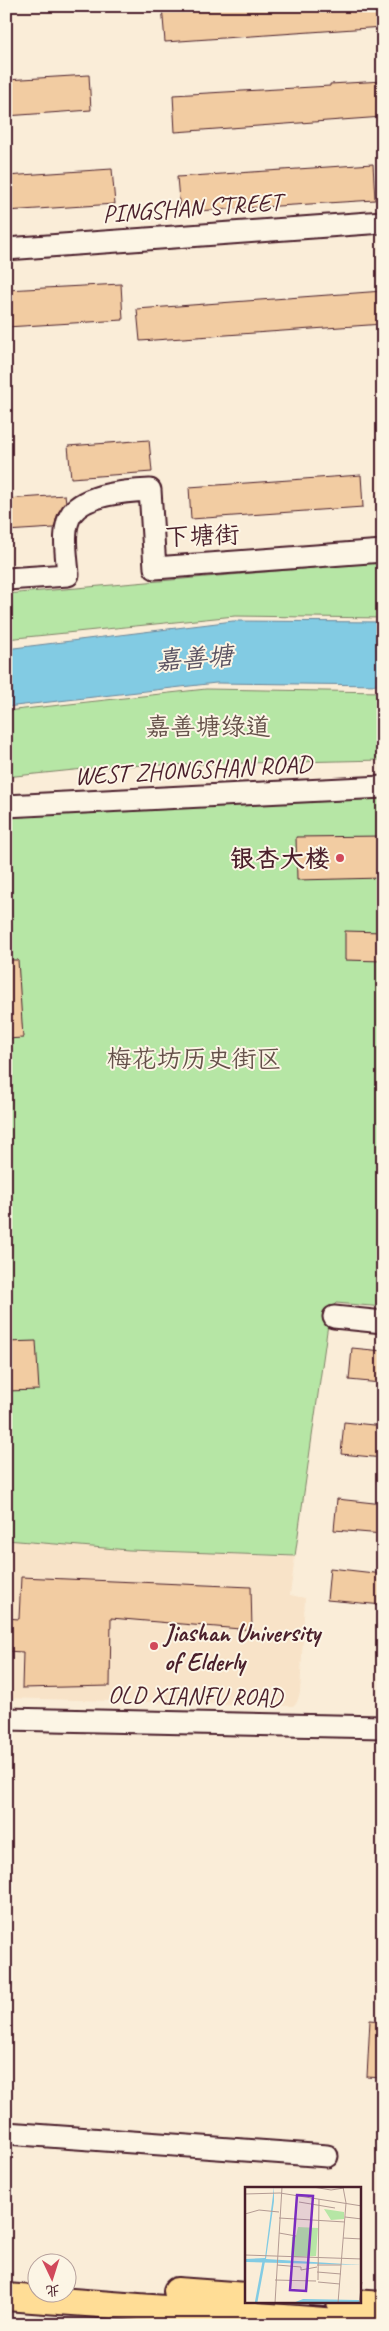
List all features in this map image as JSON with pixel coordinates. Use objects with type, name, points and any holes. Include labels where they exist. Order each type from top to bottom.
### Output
[{"type":"main road","points":[[6,2279],[28,2280]]},
{"type":"main road","points":[[78,2284],[245,2296]]},
{"type":"main road","points":[[6,2296],[378,2325]]},
{"type":"main road","points":[[362,2304],[383,2305]]},
{"type":"street","name":"PINGSHAN STREET","points":[[6,249],[383,222]]},
{"type":"street","name":"下塘街","points":[[6,579],[68,575],[66,542],[71,514],[81,505],[102,496],[127,491],[150,490],[155,568],[383,551]]},
{"type":"street","name":"WEST ZHONGSHAN ROAD","points":[[6,806],[383,787]]},
{"type":"street","points":[[334,1317],[383,1322]]},
{"type":"street","name":"OLD XIANFU ROAD","points":[[6,1719],[383,1727]]},
{"type":"street","points":[[6,2133],[327,2156]]},
{"type":"shaded area","name":"Jiashan University of Elderly","points":[[6,1540],[129,1550],[295,1557],[290,1595],[305,1598],[300,1693],[297,1702],[293,1706],[288,1706],[6,1698]]},
{"type":"green space","points":[[383,562],[383,618],[235,616],[6,639],[6,594]]},
{"type":"green space","name":"嘉善塘绿道","points":[[206,689],[383,692],[383,760],[113,766],[6,777],[6,711]]},
{"type":"green space","name":"梅花坊历史街区","points":[[383,792],[383,1307],[336,1303],[330,1310],[295,1556],[129,1550],[6,1540],[6,814]]},
{"type":"water","name":"嘉善塘","points":[[233,621],[383,622],[383,685],[216,683],[6,707],[6,649]]},
{"type":"building","points":[[162,6],[383,6],[383,27],[165,42]]},
{"type":"building","points":[[89,75],[91,110],[6,116],[6,80]]},
{"type":"building","points":[[383,81],[383,117],[175,132],[173,95]]},
{"type":"building","points":[[373,164],[375,200],[180,212],[177,177]]},
{"type":"building","points":[[112,169],[115,204],[6,211],[6,176]]},
{"type":"building","points":[[121,284],[123,320],[6,327],[6,290]]},
{"type":"building","points":[[383,291],[383,324],[140,341],[137,309]]},
{"type":"building","points":[[149,440],[152,472],[71,478],[68,446]]},
{"type":"building","points":[[361,475],[363,507],[191,519],[189,487]]},
{"type":"building","points":[[65,495],[66,502],[58,513],[54,528],[6,531],[6,499]]},
{"type":"building","name":"银杏大楼","points":[[383,836],[383,878],[297,880],[296,837]]},
{"type":"building","points":[[345,931],[383,932],[383,961],[345,960]]},
{"type":"building","points":[[6,960],[18,960],[23,1038],[6,1039]]},
{"type":"building","points":[[36,1341],[39,1390],[6,1391],[6,1342]]},
{"type":"building","points":[[352,1348],[383,1351],[381,1383],[349,1380]]},
{"type":"building","points":[[344,1422],[383,1426],[383,1458],[341,1454]]},
{"type":"building","points":[[337,1499],[383,1504],[383,1534],[334,1530]]},
{"type":"building","points":[[330,1568],[383,1574],[383,1605],[327,1600]]},
{"type":"building","points":[[21,1577],[251,1587],[252,1630],[111,1618],[110,1686],[22,1688],[23,1652],[6,1651],[6,1618],[19,1619]]},
{"type":"building","points":[[370,2020],[383,2021],[383,2078],[367,2077]]},
{"type":"place","name":"银杏大楼","points":[[340,858]]},
{"type":"place","name":"Jiashan University of Elderly","points":[[154,1646]]}]
